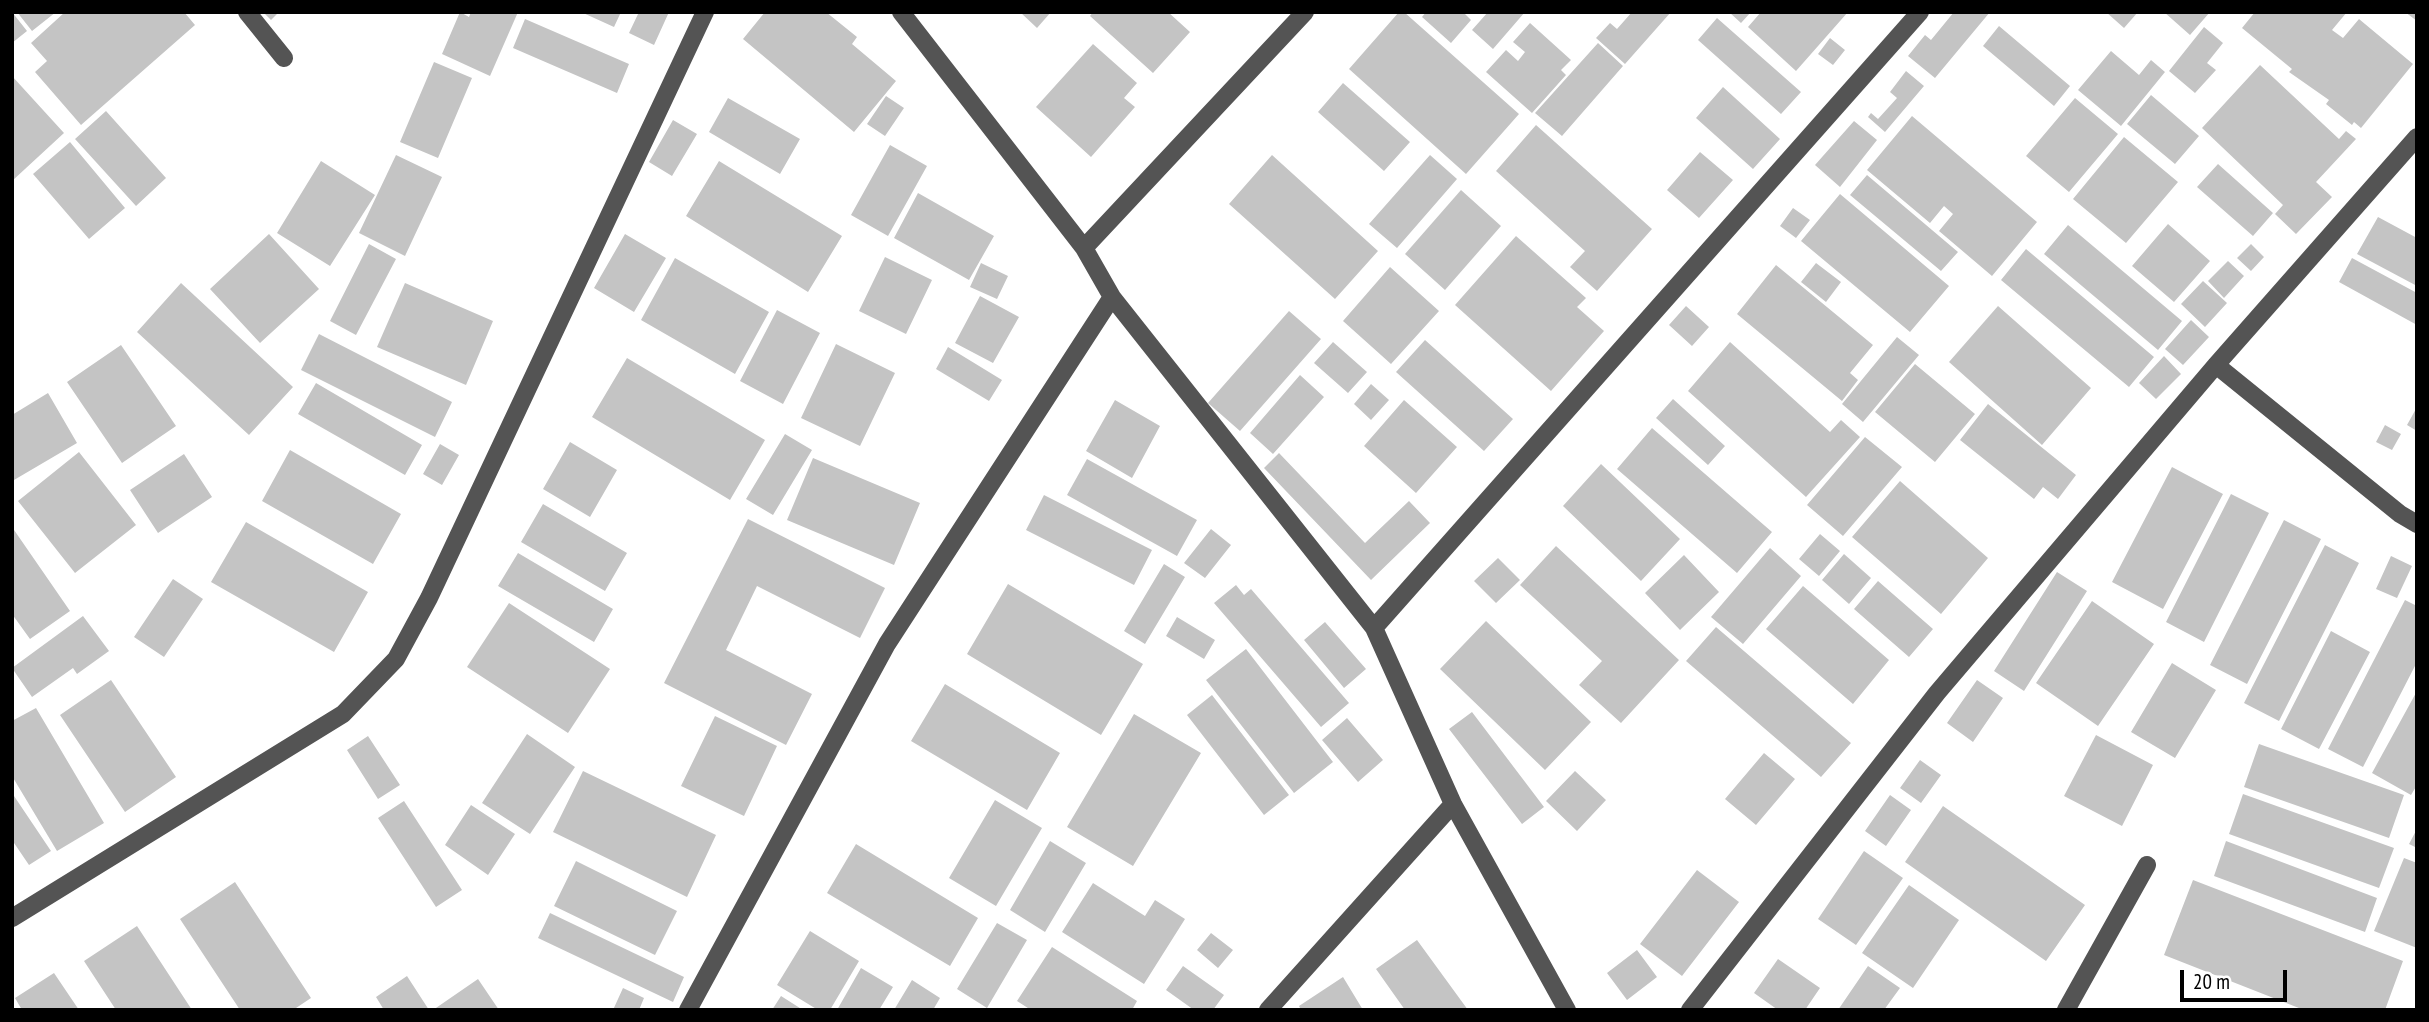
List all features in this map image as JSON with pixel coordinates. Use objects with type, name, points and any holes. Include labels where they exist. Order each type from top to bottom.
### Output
[{"type":"street","points":[[247,12],[284,58]]},
{"type":"street","points":[[12,918],[343,714],[396,659],[435,586],[705,12]]},
{"type":"street","points":[[901,12],[1084,248],[1112,297],[1374,628],[1453,804],[1567,1010]]},
{"type":"street","points":[[1084,248],[1305,12]]},
{"type":"street","points":[[1374,628],[1920,12]]},
{"type":"street","points":[[1690,1010],[1937,693],[2216,365],[2417,137]]},
{"type":"street","points":[[688,1010],[887,644],[1112,297]]},
{"type":"street","points":[[2216,365],[2400,514],[2417,524]]},
{"type":"street","points":[[1268,1010],[1453,804]]},
{"type":"street","points":[[2066,1010],[2147,865]]},
{"type":"building","points":[[12,12],[27,31],[12,43]]},
{"type":"building","points":[[17,12],[56,12],[32,31]]},
{"type":"building","points":[[65,12],[184,12],[195,25],[81,125],[35,72],[47,61],[31,43]]},
{"type":"building","points":[[263,12],[279,12],[271,20]]},
{"type":"building","points":[[460,12],[469,17],[471,12],[518,12],[490,76],[442,54]]},
{"type":"building","points":[[581,12],[621,12],[614,27]]},
{"type":"building","points":[[639,12],[669,12],[654,45],[629,33]]},
{"type":"building","points":[[765,12],[826,12],[857,37],[852,44],[896,81],[854,132],[743,39]]},
{"type":"building","points":[[1020,12],[1051,12],[1037,28]]},
{"type":"building","points":[[1093,12],[1168,12],[1190,32],[1153,73],[1090,16]]},
{"type":"building","points":[[1399,12],[1404,12],[1519,114],[1466,174],[1349,69]]},
{"type":"building","points":[[1426,12],[1463,12],[1471,20],[1451,43],[1422,17]]},
{"type":"building","points":[[1488,12],[1525,12],[1493,49],[1472,30]]},
{"type":"building","points":[[1632,12],[1671,12],[1625,64],[1596,38],[1610,23],[1617,29]]},
{"type":"building","points":[[1729,12],[1751,12],[1741,23]]},
{"type":"building","points":[[1761,12],[1848,12],[1796,71],[1748,27]]},
{"type":"building","points":[[1954,12],[1990,12],[1935,78],[1908,56],[1925,35],[1931,40]]},
{"type":"building","points":[[2106,12],[2138,12],[2124,28]]},
{"type":"building","points":[[2164,12],[2210,12],[2190,35]]},
{"type":"building","points":[[2255,12],[2347,12],[2332,30],[2343,38],[2359,19],[2413,64],[2361,128],[2354,122],[2352,125],[2326,104],[2329,100],[2289,72],[2292,69],[2242,28]]},
{"type":"building","points":[[2405,12],[2417,12],[2417,21]]},
{"type":"building","points":[[1717,18],[1801,92],[1781,114],[1698,40]]},
{"type":"building","points":[[525,19],[629,64],[617,93],[513,48]]},
{"type":"building","points":[[1530,23],[1571,60],[1561,70],[1566,75],[1532,113],[1486,72],[1506,50],[1518,61],[1525,52],[1513,42]]},
{"type":"building","points":[[1999,26],[2070,86],[2054,106],[1983,46]]},
{"type":"building","points":[[2204,27],[2223,43],[2207,63],[2216,70],[2195,93],[2169,71]]},
{"type":"building","points":[[1830,38],[1845,50],[1833,65],[1818,54]]},
{"type":"building","points":[[1598,43],[1623,66],[1562,136],[1535,113]]},
{"type":"building","points":[[1093,44],[1137,83],[1124,98],[1135,107],[1091,157],[1036,107]]},
{"type":"building","points":[[2111,51],[2139,75],[2151,60],[2165,72],[2121,126],[2078,90]]},
{"type":"building","points":[[434,62],[472,78],[438,158],[400,142]]},
{"type":"building","points":[[2260,65],[2339,139],[2346,131],[2356,139],[2316,182],[2332,197],[2296,234],[2275,214],[2283,205],[2202,128]]},
{"type":"building","points":[[1906,71],[1924,86],[1885,132],[1868,117],[1871,113],[1878,119],[1897,98],[1890,92]]},
{"type":"building","points":[[12,76],[64,133],[12,181]]},
{"type":"building","points":[[1343,83],[1410,142],[1384,171],[1318,112]]},
{"type":"building","points":[[1723,87],[1780,139],[1753,169],[1696,118]]},
{"type":"building","points":[[2151,95],[2199,136],[2175,164],[2127,124]]},
{"type":"building","points":[[886,96],[904,108],[885,136],[867,124]]},
{"type":"building","points":[[728,98],[800,139],[780,174],[709,132]]},
{"type":"building","points":[[2075,98],[2118,134],[2069,192],[2026,156]]},
{"type":"building","points":[[106,111],[166,178],[136,206],[75,139]]},
{"type":"building","points":[[1912,116],[2037,222],[1992,276],[1939,231],[1953,214],[1944,206],[1930,223],[1867,170]]},
{"type":"building","points":[[673,120],[697,134],[672,176],[649,162]]},
{"type":"building","points":[[1854,121],[1877,140],[1840,187],[1815,165]]},
{"type":"building","points":[[1536,125],[1652,229],[1597,291],[1570,267],[1585,251],[1496,171]]},
{"type":"building","points":[[2124,137],[2178,182],[2126,243],[2073,199]]},
{"type":"building","points":[[70,142],[125,208],[89,239],[33,174]]},
{"type":"building","points":[[890,145],[927,166],[888,236],[851,215]]},
{"type":"building","points":[[1700,152],[1733,180],[1699,218],[1667,190]]},
{"type":"building","points":[[396,155],[442,177],[405,256],[359,233]]},
{"type":"building","points":[[1272,155],[1378,251],[1335,299],[1229,204]]},
{"type":"building","points":[[1430,155],[1457,179],[1397,248],[1369,224]]},
{"type":"building","points":[[321,161],[375,195],[330,266],[277,233]]},
{"type":"building","points":[[719,161],[842,236],[808,292],[686,216]]},
{"type":"building","points":[[2218,164],[2273,213],[2253,236],[2197,187]]},
{"type":"building","points":[[1867,175],[1958,252],[1941,271],[1850,195]]},
{"type":"building","points":[[1461,190],[1501,226],[1445,290],[1405,254]]},
{"type":"building","points":[[918,193],[994,236],[969,280],[894,238]]},
{"type":"building","points":[[1840,194],[1949,286],[1910,332],[1801,241]]},
{"type":"building","points":[[1793,208],[1810,220],[1796,238],[1780,226]]},
{"type":"building","points":[[2378,217],[2417,238],[2417,286],[2357,254]]},
{"type":"building","points":[[2168,224],[2210,261],[2174,302],[2132,266]]},
{"type":"building","points":[[2068,225],[2182,321],[2158,350],[2044,254]]},
{"type":"building","points":[[269,234],[319,289],[260,343],[210,289]]},
{"type":"building","points":[[625,234],[666,258],[634,312],[594,288]]},
{"type":"building","points":[[1516,236],[1586,298],[1577,307],[1604,331],[1551,391],[1455,305]]},
{"type":"building","points":[[369,244],[396,259],[356,335],[330,321]]},
{"type":"building","points":[[2251,244],[2264,257],[2251,271],[2237,258]]},
{"type":"building","points":[[2026,249],[2154,357],[2129,387],[2001,280]]},
{"type":"building","points":[[885,257],[932,280],[906,334],[859,311]]},
{"type":"building","points":[[675,258],[769,312],[735,374],[641,320]]},
{"type":"building","points":[[2352,258],[2417,293],[2417,325],[2339,282]]},
{"type":"building","points":[[2228,261],[2244,276],[2224,298],[2208,281]]},
{"type":"building","points":[[981,263],[1008,276],[997,299],[970,287]]},
{"type":"building","points":[[1816,263],[1841,282],[1826,302],[1801,282]]},
{"type":"building","points":[[1776,265],[1873,345],[1850,373],[1858,380],[1842,401],[1737,314]]},
{"type":"building","points":[[1390,267],[1439,311],[1391,364],[1343,321]]},
{"type":"building","points":[[2203,281],[2227,303],[2205,327],[2181,304]]},
{"type":"building","points":[[181,283],[293,387],[249,435],[137,332]]},
{"type":"building","points":[[405,283],[493,321],[466,385],[377,347]]},
{"type":"building","points":[[980,296],[1019,317],[993,363],[955,343]]},
{"type":"building","points":[[1686,306],[1709,327],[1692,346],[1669,325]]},
{"type":"building","points":[[1998,306],[2091,388],[2042,445],[1949,362]]},
{"type":"building","points":[[777,310],[820,333],[783,404],[740,381]]},
{"type":"building","points":[[1289,311],[1321,339],[1240,431],[1208,403]]},
{"type":"building","points":[[2191,320],[2209,337],[2183,365],[2165,349]]},
{"type":"building","points":[[319,334],[452,402],[435,437],[301,370]]},
{"type":"building","points":[[1897,337],[1919,355],[1863,422],[1842,404]]},
{"type":"building","points":[[1425,340],[1513,419],[1484,451],[1396,372]]},
{"type":"building","points":[[1333,342],[1367,372],[1348,393],[1314,363]]},
{"type":"building","points":[[1730,342],[1830,432],[1841,420],[1860,437],[1806,497],[1688,391]]},
{"type":"building","points":[[836,344],[895,373],[860,446],[801,418]]},
{"type":"building","points":[[121,345],[176,426],[122,463],[67,382]]},
{"type":"building","points":[[948,347],[1002,380],[989,401],[936,369]]},
{"type":"building","points":[[2164,356],[2181,374],[2156,399],[2139,383]]},
{"type":"building","points":[[627,358],[765,440],[730,500],[592,417]]},
{"type":"building","points":[[1915,364],[1975,414],[1935,462],[1875,412]]},
{"type":"building","points":[[1300,375],[1324,397],[1273,454],[1250,433]]},
{"type":"building","points":[[316,383],[422,445],[405,475],[298,414]]},
{"type":"building","points":[[1371,384],[1389,400],[1371,420],[1354,404]]},
{"type":"building","points":[[48,393],[77,443],[14,480],[12,415]]},
{"type":"building","points":[[1673,399],[1725,446],[1708,465],[1656,418]]},
{"type":"building","points":[[1115,400],[1160,426],[1132,478],[1086,451]]},
{"type":"building","points":[[1404,400],[1457,447],[1416,493],[1364,446]]},
{"type":"building","points":[[1988,404],[2076,475],[2058,499],[2043,487],[2034,499],[1960,440]]},
{"type":"building","points":[[2417,407],[2417,431],[2407,425]]},
{"type":"building","points":[[2385,425],[2401,434],[2392,450],[2376,442]]},
{"type":"building","points":[[1652,428],[1772,532],[1737,573],[1617,469]]},
{"type":"building","points":[[785,434],[812,450],[773,515],[746,499]]},
{"type":"building","points":[[1865,437],[1902,467],[1843,536],[1807,505]]},
{"type":"building","points":[[570,442],[617,470],[590,517],[543,489]]},
{"type":"building","points":[[440,444],[459,455],[442,485],[423,474]]},
{"type":"building","points":[[290,450],[401,514],[373,564],[262,501]]},
{"type":"building","points":[[79,452],[136,525],[75,573],[18,501]]},
{"type":"building","points":[[1279,453],[1365,543],[1409,501],[1430,523],[1371,580],[1264,468]]},
{"type":"building","points":[[184,454],[212,497],[158,533],[130,490]]},
{"type":"building","points":[[813,458],[920,503],[894,565],[787,520]]},
{"type":"building","points":[[1087,459],[1197,520],[1177,556],[1067,495]]},
{"type":"building","points":[[1601,464],[1680,539],[1641,581],[1563,506]]},
{"type":"building","points":[[2172,467],[2223,494],[2163,609],[2112,582]]},
{"type":"building","points":[[1900,481],[1988,558],[1941,614],[1852,537]]},
{"type":"building","points":[[2231,494],[2269,513],[2204,642],[2166,622]]},
{"type":"building","points":[[1044,495],[1152,550],[1134,585],[1026,530]]},
{"type":"building","points":[[543,504],[627,553],[605,591],[521,542]]},
{"type":"building","points":[[748,519],[885,588],[860,638],[757,586],[726,650],[812,694],[786,745],[664,683]]},
{"type":"building","points":[[2284,520],[2321,539],[2247,684],[2210,665]]},
{"type":"building","points":[[246,522],[368,592],[334,652],[211,582]]},
{"type":"building","points":[[12,527],[70,611],[30,639],[12,614]]},
{"type":"building","points":[[1211,529],[1231,545],[1205,578],[1184,563]]},
{"type":"building","points":[[1820,534],[1840,551],[1819,576],[1799,559]]},
{"type":"building","points":[[2325,545],[2359,563],[2279,721],[2244,703]]},
{"type":"building","points":[[1556,546],[1679,660],[1621,723],[1579,685],[1602,661],[1520,585]]},
{"type":"building","points":[[1770,548],[1801,576],[1743,644],[1711,617]]},
{"type":"building","points":[[518,553],[613,609],[594,642],[498,586]]},
{"type":"building","points":[[1844,554],[1871,578],[1849,604],[1822,580]]},
{"type":"building","points":[[1684,555],[1719,592],[1680,630],[1645,593]]},
{"type":"building","points":[[2391,556],[2412,566],[2397,598],[2376,589]]},
{"type":"building","points":[[1498,558],[1520,580],[1496,603],[1474,581]]},
{"type":"building","points":[[1164,564],[1185,577],[1145,644],[1124,631]]},
{"type":"building","points":[[2057,572],[2087,591],[2024,691],[1994,671]]},
{"type":"building","points":[[173,579],[203,599],[164,657],[134,637]]},
{"type":"building","points":[[1878,581],[1933,629],[1909,657],[1854,609]]},
{"type":"building","points":[[1008,584],[1143,664],[1101,735],[967,654]]},
{"type":"building","points":[[1236,585],[1244,595],[1251,589],[1349,703],[1321,727],[1214,603]]},
{"type":"building","points":[[1803,586],[1889,660],[1853,704],[1766,629]]},
{"type":"building","points":[[2405,600],[2417,606],[2417,662],[2363,767],[2328,749]]},
{"type":"building","points":[[2092,601],[2154,644],[2098,726],[2036,683]]},
{"type":"building","points":[[509,603],[610,669],[568,733],[467,667]]},
{"type":"building","points":[[83,616],[109,651],[77,674],[73,668],[32,697],[12,668]]},
{"type":"building","points":[[1177,617],[1215,640],[1204,659],[1166,636]]},
{"type":"building","points":[[1486,621],[1591,722],[1545,770],[1440,669]]},
{"type":"building","points":[[1325,622],[1366,669],[1344,688],[1304,640]]},
{"type":"building","points":[[1716,627],[1851,743],[1821,777],[1686,661]]},
{"type":"building","points":[[2331,631],[2370,652],[2319,749],[2281,729]]},
{"type":"building","points":[[1246,649],[1333,762],[1294,793],[1206,680]]},
{"type":"building","points":[[2172,663],[2216,690],[2175,758],[2131,732]]},
{"type":"building","points":[[111,680],[176,777],[125,812],[60,715]]},
{"type":"building","points":[[1977,680],[2003,698],[1973,742],[1947,723]]},
{"type":"building","points":[[945,684],[1060,753],[1027,810],[911,741]]},
{"type":"building","points":[[2417,691],[2417,785],[2411,795],[2372,773]]},
{"type":"building","points":[[1212,695],[1289,795],[1264,815],[1187,715]]},
{"type":"building","points":[[36,708],[104,823],[57,851],[12,776],[12,721]]},
{"type":"building","points":[[1472,712],[1544,807],[1522,824],[1449,729]]},
{"type":"building","points":[[1134,714],[1201,753],[1133,866],[1067,827]]},
{"type":"building","points":[[715,716],[777,746],[744,816],[681,786]]},
{"type":"building","points":[[1347,718],[1383,760],[1358,782],[1322,740]]},
{"type":"building","points":[[527,734],[575,767],[530,834],[482,803]]},
{"type":"building","points":[[2096,735],[2153,765],[2122,826],[2064,796]]},
{"type":"building","points":[[368,736],[400,785],[378,799],[347,750]]},
{"type":"building","points":[[2259,744],[2404,795],[2389,838],[2244,787]]},
{"type":"building","points":[[1764,753],[1795,779],[1756,825],[1725,799]]},
{"type":"building","points":[[1920,760],[1941,775],[1921,803],[1900,788]]},
{"type":"building","points":[[583,771],[716,835],[687,897],[553,832]]},
{"type":"building","points":[[1575,771],[1606,800],[1577,831],[1546,801]]},
{"type":"building","points":[[12,793],[51,851],[29,865],[12,840]]},
{"type":"building","points":[[2243,794],[2394,848],[2379,888],[2229,834]]},
{"type":"building","points":[[1890,795],[1911,810],[1886,846],[1865,831]]},
{"type":"building","points":[[995,800],[1042,828],[996,906],[949,878]]},
{"type":"building","points":[[404,801],[462,890],[436,907],[378,818]]},
{"type":"building","points":[[471,805],[515,834],[488,875],[445,845]]},
{"type":"building","points":[[1943,806],[2085,905],[2046,961],[1905,862]]},
{"type":"building","points":[[2417,829],[2417,848],[2409,844]]},
{"type":"building","points":[[1050,841],[1086,863],[1045,932],[1010,910]]},
{"type":"building","points":[[2226,841],[2377,898],[2365,932],[2214,876]]},
{"type":"building","points":[[856,844],[978,918],[950,966],[827,893]]},
{"type":"building","points":[[1864,851],[1903,878],[1856,945],[1818,919]]},
{"type":"building","points":[[2404,858],[2417,863],[2417,948],[2374,931]]},
{"type":"building","points":[[576,861],[677,911],[655,955],[554,906]]},
{"type":"building","points":[[1697,870],[1739,902],[1682,976],[1640,944]]},
{"type":"building","points":[[2193,880],[2403,961],[2385,1010],[2304,1010],[2164,955]]},
{"type":"building","points":[[235,882],[311,998],[293,1010],[240,1010],[180,919]]},
{"type":"building","points":[[1093,883],[1145,916],[1155,900],[1185,919],[1144,984],[1062,932]]},
{"type":"building","points":[[1909,885],[1959,920],[1913,988],[1862,953]]},
{"type":"building","points":[[550,913],[684,977],[673,1002],[538,938]]},
{"type":"building","points":[[997,923],[1027,940],[987,1008],[957,989]]},
{"type":"building","points":[[137,926],[192,1010],[116,1010],[84,961]]},
{"type":"building","points":[[810,931],[859,961],[830,1010],[818,1010],[777,985]]},
{"type":"building","points":[[1211,933],[1233,950],[1218,968],[1197,950]]},
{"type":"building","points":[[1417,940],[1468,1010],[1405,1010],[1376,969]]},
{"type":"building","points":[[1052,947],[1137,1001],[1132,1010],[1031,1010],[1017,1001]]},
{"type":"building","points":[[1637,950],[1657,977],[1627,1000],[1607,973]]},
{"type":"building","points":[[1778,959],[1820,988],[1805,1010],[1778,1010],[1754,993]]},
{"type":"building","points":[[1183,966],[1224,995],[1213,1010],[1194,1010],[1166,990]]},
{"type":"building","points":[[1868,966],[1900,988],[1884,1010],[1838,1010]]},
{"type":"building","points":[[861,968],[893,987],[879,1010],[837,1010]]},
{"type":"building","points":[[54,973],[79,1010],[22,1010],[15,998]]},
{"type":"building","points":[[407,976],[429,1010],[384,1010],[376,997]]},
{"type":"building","points":[[1343,977],[1363,1010],[1301,1010],[1299,1006]]},
{"type":"building","points":[[478,979],[499,1010],[433,1010]]},
{"type":"building","points":[[912,980],[940,998],[933,1010],[894,1010]]},
{"type":"building","points":[[623,988],[644,998],[639,1010],[613,1010]]},
{"type":"building","points":[[781,996],[803,1010],[772,1010]]}]
